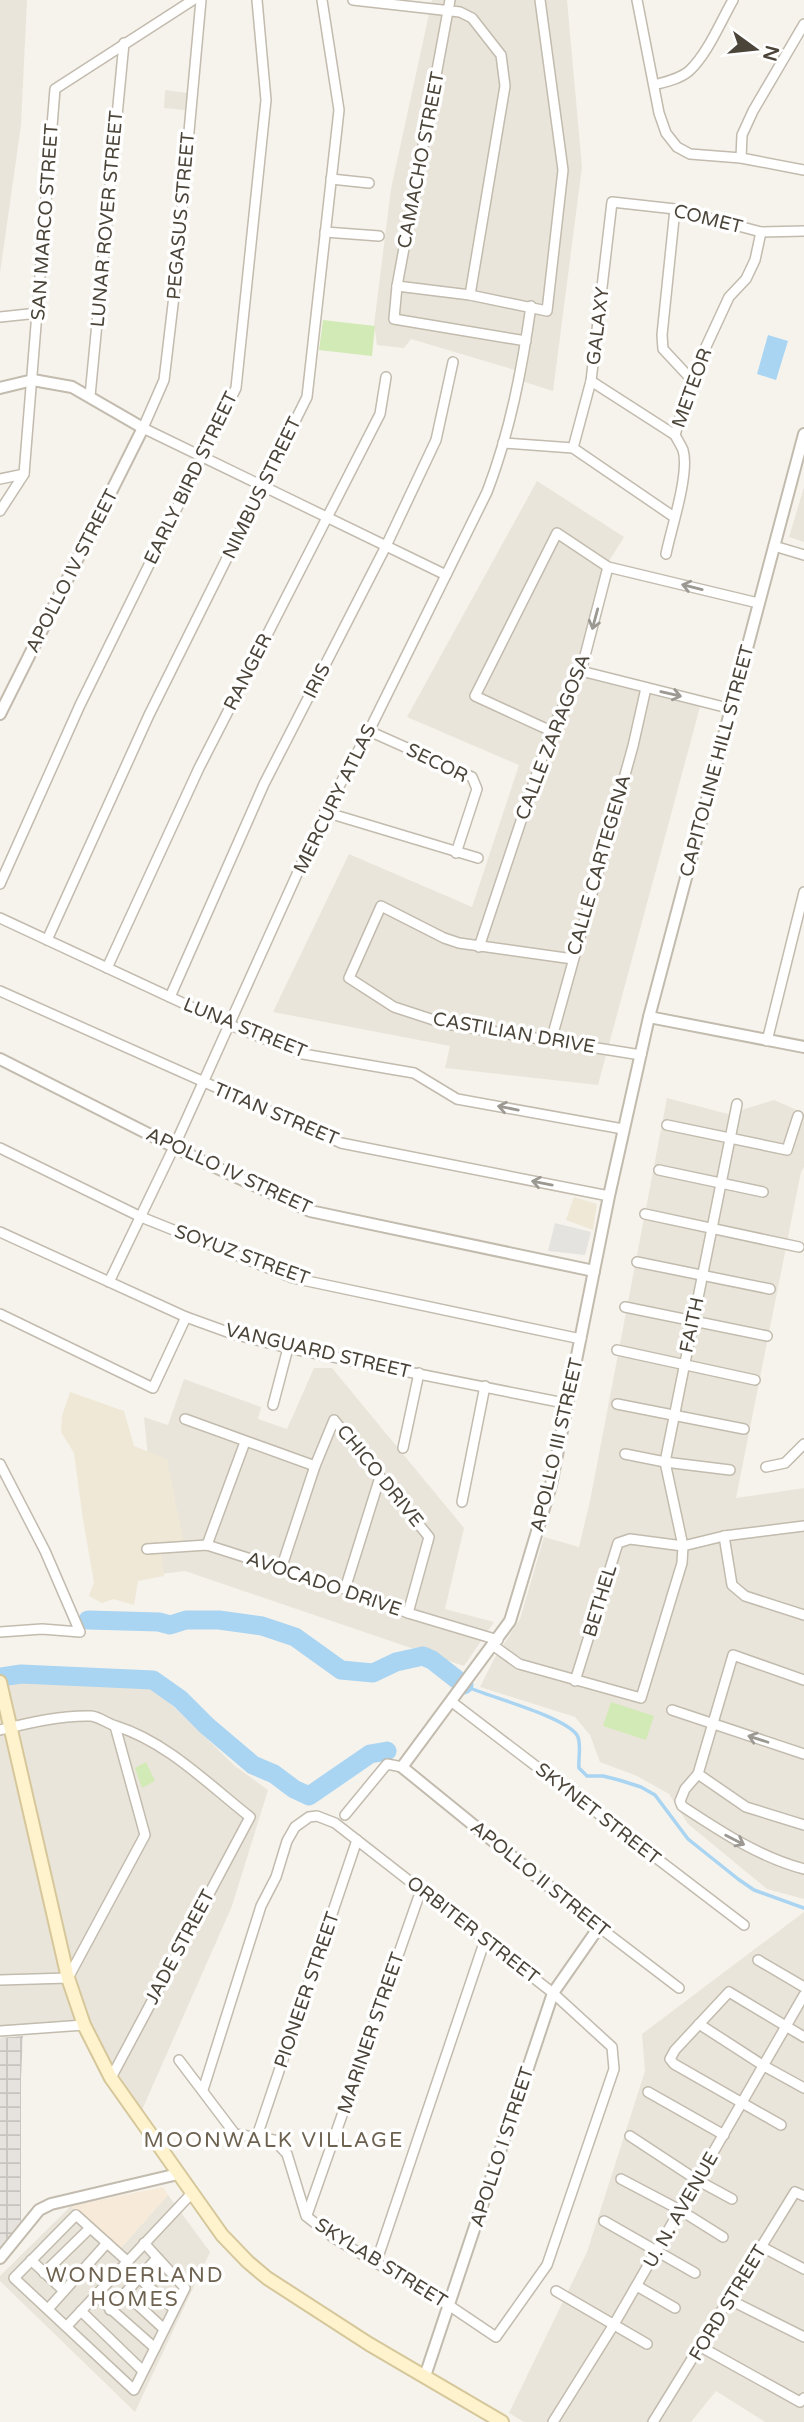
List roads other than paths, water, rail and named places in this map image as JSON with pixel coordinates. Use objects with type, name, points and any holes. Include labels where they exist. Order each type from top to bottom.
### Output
[{"type":"main road","points":[[0,1682],[6,1728],[68,1978],[84,2025],[111,2078],[222,2235],[248,2262],[267,2278],[369,2344],[502,2422]]},
{"type":"street","name":"SAN MARCO STREET","points":[[0,512],[24,474],[55,89],[193,0]]},
{"type":"street","name":"PEGASUS STREET","points":[[143,428],[164,380],[201,0]]},
{"type":"street","name":"EARLY BIRD STREET","points":[[0,884],[80,705],[236,388],[266,100],[257,0]]},
{"type":"street","name":"NIMBUS STREET","points":[[47,940],[149,715],[307,397],[339,110],[322,0]]},
{"type":"street","points":[[353,0],[449,5],[472,18],[501,55],[505,86],[470,295]]},
{"type":"street","points":[[397,286],[470,295],[531,306],[545,312],[548,309],[563,170],[540,0]]},
{"type":"street","points":[[637,0],[666,133],[677,147],[690,154],[741,158],[804,170]]},
{"type":"street","points":[[654,85],[688,72],[733,0]]},
{"type":"street","name":"CAMACHO STREET","points":[[449,5],[397,286],[394,319],[526,341]]},
{"type":"street","points":[[741,158],[742,135],[753,111],[804,24]]},
{"type":"street","name":"LUNAR ROVER STREET","points":[[90,396],[124,43]]},
{"type":"street","points":[[331,179],[369,183]]},
{"type":"street","name":"COMET","points":[[612,202],[675,209],[761,232],[804,231]]},
{"type":"street","name":"GALAXY","points":[[573,448],[592,381],[612,202]]},
{"type":"street","points":[[675,209],[662,335],[663,349],[691,379]]},
{"type":"street","points":[[326,232],[379,236]]},
{"type":"street","name":"METEOR","points":[[666,554],[681,494],[684,466],[683,450],[674,435],[691,379],[729,297],[746,279],[755,261],[761,232]]},
{"type":"street","name":"MERCURY ATLAS","points":[[109,1282],[174,1147],[325,813],[369,732],[487,492],[513,405],[531,306]]},
{"type":"street","points":[[0,317],[38,313]]},
{"type":"street","name":"IRIS","points":[[170,997],[264,784],[386,546],[436,440],[453,362]]},
{"type":"street","name":"RANGER","points":[[107,968],[199,768],[380,414],[386,377]]},
{"type":"street","points":[[0,388],[33,380],[72,387],[143,428],[446,575]]},
{"type":"street","points":[[592,381],[674,435]]},
{"type":"street","name":"APOLLO IV STREET","points":[[0,714],[143,428]]},
{"type":"street","name":"CAPITOLINE HILL STREET","points":[[633,1089],[649,1017],[804,434]]},
{"type":"street","points":[[503,443],[573,448],[674,517]]},
{"type":"street","points":[[0,479],[24,474]]},
{"type":"street","points":[[551,731],[475,696],[557,533],[608,566],[758,603]]},
{"type":"street","points":[[774,546],[804,555]]},
{"type":"street","name":"CALLE ZARAGOSA","points":[[480,947],[551,731],[581,671],[608,566]]},
{"type":"street","points":[[581,671],[732,709]]},
{"type":"street","name":"CALLE CARTEGENA","points":[[551,1041],[633,746],[646,688]]},
{"type":"street","name":"SECOR","points":[[369,732],[471,777],[477,789],[456,853]]},
{"type":"street","points":[[325,813],[478,859]]},
{"type":"street","points":[[767,1041],[804,892]]},
{"type":"street","name":"CASTILIAN DRIVE","points":[[480,947],[444,938],[381,906],[349,978],[394,1007],[446,1024],[641,1055]]},
{"type":"street","name":"LUNA STREET","points":[[0,919],[230,1025],[303,1054],[414,1073],[457,1099],[623,1129]]},
{"type":"street","points":[[480,947],[573,959]]},
{"type":"street","name":"TITAN STREET","points":[[0,991],[341,1143],[608,1196]]},
{"type":"street","points":[[649,1017],[804,1048]]},
{"type":"street","name":"APOLLO IV STREET","points":[[0,1059],[174,1147],[310,1211],[594,1271]]},
{"type":"street","name":"APOLLO III STREET","points":[[402,1767],[510,1621],[551,1485],[608,1196],[633,1089]]},
{"type":"street","name":"FAITH","points":[[683,1546],[665,1462],[737,1104]]},
{"type":"street","points":[[667,1125],[787,1150],[798,1116]]},
{"type":"street","name":"SOYUZ STREET","points":[[0,1148],[141,1217],[293,1278],[581,1339]]},
{"type":"street","points":[[659,1170],[763,1192]]},
{"type":"street","points":[[645,1214],[799,1247]]},
{"type":"street","name":"VANGUARD STREET","points":[[0,1232],[186,1317],[233,1334],[288,1348],[569,1404]]},
{"type":"street","points":[[637,1262],[770,1289]]},
{"type":"street","points":[[625,1307],[767,1336]]},
{"type":"street","points":[[0,1314],[153,1388],[186,1317]]},
{"type":"street","points":[[273,1405],[288,1348]]},
{"type":"street","points":[[617,1350],[755,1380]]},
{"type":"street","points":[[403,1448],[419,1373]]},
{"type":"street","points":[[462,1502],[485,1386]]},
{"type":"street","points":[[617,1404],[744,1429]]},
{"type":"street","points":[[185,1419],[314,1466],[281,1569]]},
{"type":"street","name":"CHICO DRIVE","points":[[314,1466],[334,1420],[429,1537],[408,1613]]},
{"type":"street","points":[[207,1545],[245,1442]]},
{"type":"street","points":[[766,1467],[785,1463],[804,1444]]},
{"type":"street","points":[[625,1454],[730,1471]]},
{"type":"street","points":[[0,1464],[45,1551],[80,1632],[42,1629],[0,1632]]},
{"type":"street","points":[[345,1589],[380,1477]]},
{"type":"street","points":[[683,1546],[724,1536],[804,1526]]},
{"type":"street","points":[[724,1536],[732,1585],[745,1596],[804,1615]]},
{"type":"street","name":"BETHEL","points":[[575,1681],[618,1543],[630,1539],[683,1546]]},
{"type":"street","name":"AVOCADO DRIVE","points":[[147,1549],[207,1545],[345,1589],[496,1643],[519,1664],[640,1698],[682,1563],[683,1546]]},
{"type":"street","points":[[804,1680],[733,1655],[698,1774],[685,1789],[680,1801],[682,1806],[727,1836],[783,1864],[804,1869]]},
{"type":"street","name":"SKYNET STREET","points":[[456,1697],[744,1925]]},
{"type":"street","points":[[672,1710],[804,1754]]},
{"type":"street","points":[[0,1980],[68,1978],[145,1835],[115,1726],[94,1716],[6,1728]]},
{"type":"street","name":"JADE STREET","points":[[111,2078],[250,1817],[159,1745],[130,1729],[115,1726]]},
{"type":"street","points":[[345,1815],[387,1764],[402,1767]]},
{"type":"street","name":"APOLLO II STREET","points":[[402,1767],[599,1927],[679,1988]]},
{"type":"street","points":[[698,1774],[746,1807],[804,1825]]},
{"type":"street","name":"ORBITER STREET","points":[[203,2090],[265,1895],[276,1877],[287,1841],[295,1827],[309,1817],[317,1816],[335,1823],[554,1993],[612,2047],[614,2069],[547,2265],[496,2337]]},
{"type":"street","name":"PIONEER STREET","points":[[256,2139],[357,1840]]},
{"type":"street","name":"MARINER STREET","points":[[306,2216],[421,1890]]},
{"type":"street","name":"APOLLO I STREET","points":[[425,2376],[554,1993],[599,1927]]},
{"type":"street","points":[[376,2263],[485,1940]]},
{"type":"street","points":[[758,1960],[804,1987]]},
{"type":"street","points":[[781,2125],[671,2062],[671,2055],[729,1992],[804,2037]]},
{"type":"street","name":"U. N. AVENUE","points":[[553,2422],[637,2286],[804,1995]]},
{"type":"street","points":[[699,2024],[804,2088]]},
{"type":"street","points":[[0,2031],[84,2025]]},
{"type":"street","name":"SKYLAB STREET","points":[[179,2060],[234,2134],[274,2140],[287,2154],[306,2216],[334,2238],[450,2305],[496,2337]]},
{"type":"street","points":[[648,2092],[724,2135]]},
{"type":"street","points":[[630,2137],[732,2199]]},
{"type":"street","points":[[0,2258],[39,2210],[51,2204],[177,2174]]},
{"type":"street","points":[[621,2179],[680,2210],[723,2237]]},
{"type":"street","name":"FORD STREET","points":[[653,2422],[795,2192],[804,2196]]},
{"type":"street","points":[[67,2326],[192,2193]]},
{"type":"street","points":[[127,2261],[76,2215],[14,2278],[134,2390],[185,2288],[144,2243]]},
{"type":"street","points":[[604,2221],[695,2273]]},
{"type":"street","points":[[44,2273],[90,2228]]},
{"type":"street","points":[[48,2309],[107,2243]]},
{"type":"street","points":[[762,2247],[804,2269]]},
{"type":"street","points":[[110,2309],[157,2258]]},
{"type":"street","points":[[31,2260],[64,2291]]},
{"type":"street","points":[[139,2278],[174,2309]]},
{"type":"street","points":[[637,2286],[675,2308]]},
{"type":"street","points":[[556,2291],[647,2344]]},
{"type":"street","points":[[125,2292],[164,2329]]},
{"type":"street","points":[[95,2295],[155,2348]]},
{"type":"street","points":[[730,2300],[804,2337]]},
{"type":"street","points":[[80,2311],[143,2371]]},
{"type":"street","points":[[701,2347],[800,2402],[804,2398]]},
{"type":"water","points":[[768,335],[788,341],[776,380],[757,374]]},
{"type":"waterway","points":[[88,1620],[159,1622],[170,1625],[186,1620],[219,1620],[262,1626],[295,1637],[341,1670],[373,1673],[396,1662],[423,1656],[464,1685]]},
{"type":"waterway","points":[[0,1677],[21,1674],[153,1680],[180,1699],[253,1765],[274,1774],[309,1796],[370,1754],[387,1751]]},
{"type":"waterway","points":[[465,1686],[542,1714],[569,1728],[577,1735],[580,1746],[579,1768],[587,1776],[619,1780],[655,1795],[688,1839],[738,1879],[754,1890],[804,1908]]},
{"type":"district","name":"MOONWALK VILLAGE","points":[[274,2140]]},
{"type":"district","name":"WONDERLAND HOMES","points":[[135,2287]]}]
